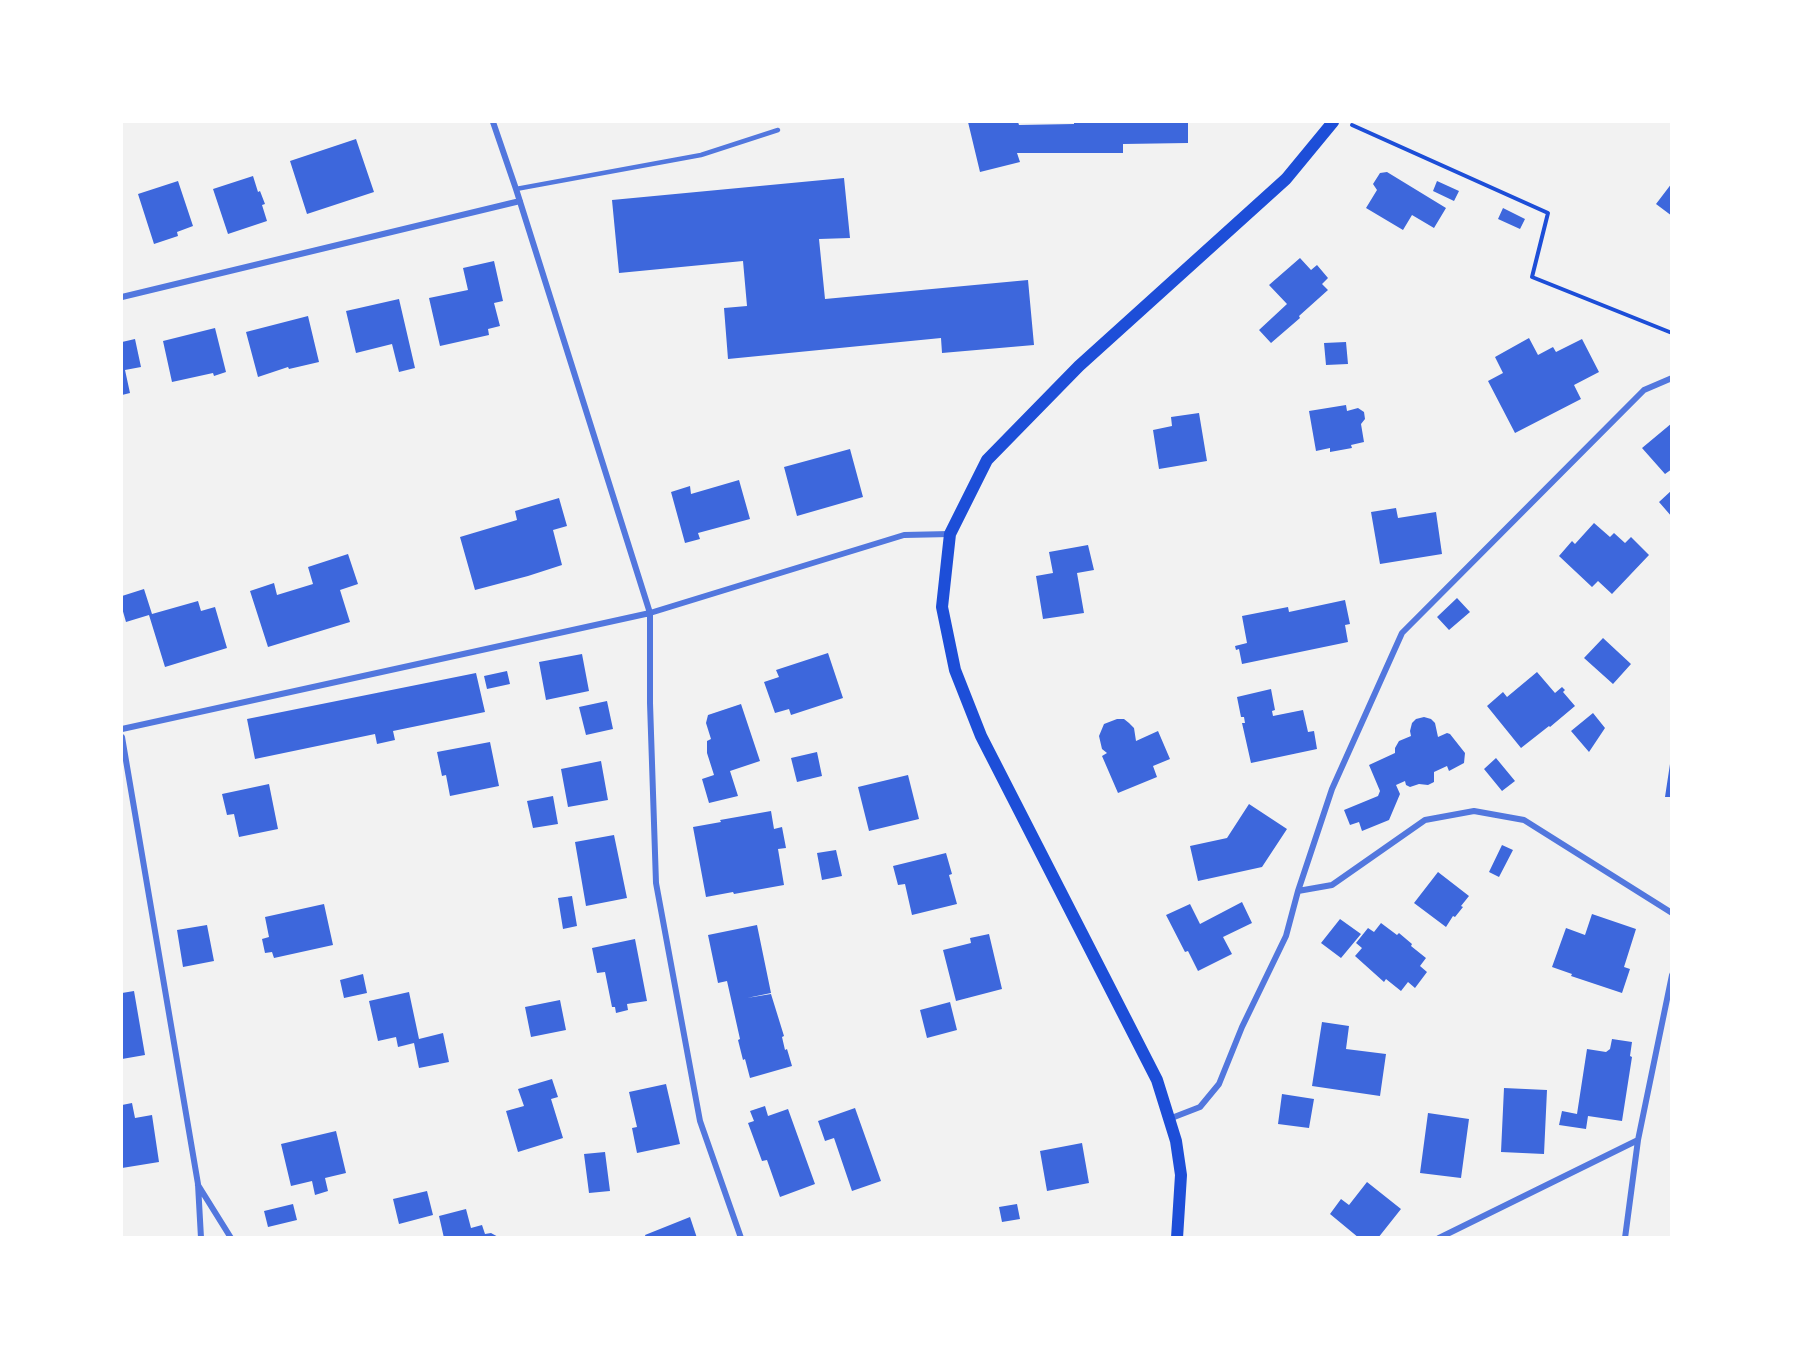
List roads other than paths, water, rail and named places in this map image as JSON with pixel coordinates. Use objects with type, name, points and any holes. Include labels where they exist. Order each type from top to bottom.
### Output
[{"type":"main road","points":[[1177,1238],[1180,1175],[1176,1141],[1157,1080],[981,736],[955,670],[942,608],[950,534],[987,460],[1079,366],[1287,179],[1333,122]]},
{"type":"street","points":[[493,122],[650,612],[650,703],[656,883],[700,1121],[741,1238]]},
{"type":"street","points":[[122,297],[520,201]]},
{"type":"street","points":[[1169,1119],[1200,1107],[1219,1084],[1242,1026],[1286,936],[1298,891],[1332,789],[1402,633],[1644,390],[1671,378]]},
{"type":"street","points":[[122,729],[650,612],[904,535],[950,534]]},
{"type":"street","points":[[122,737],[198,1184],[201,1238]]},
{"type":"street","points":[[1298,891],[1332,885],[1425,820],[1474,810],[1524,820],[1671,913]]},
{"type":"street","points":[[1625,1238],[1638,1140],[1671,975]]},
{"type":"street","points":[[1439,1238],[1638,1140]]},
{"type":"street","points":[[198,1184],[231,1238]]},
{"type":"lane","points":[[516,189],[701,155],[778,130]]}]
